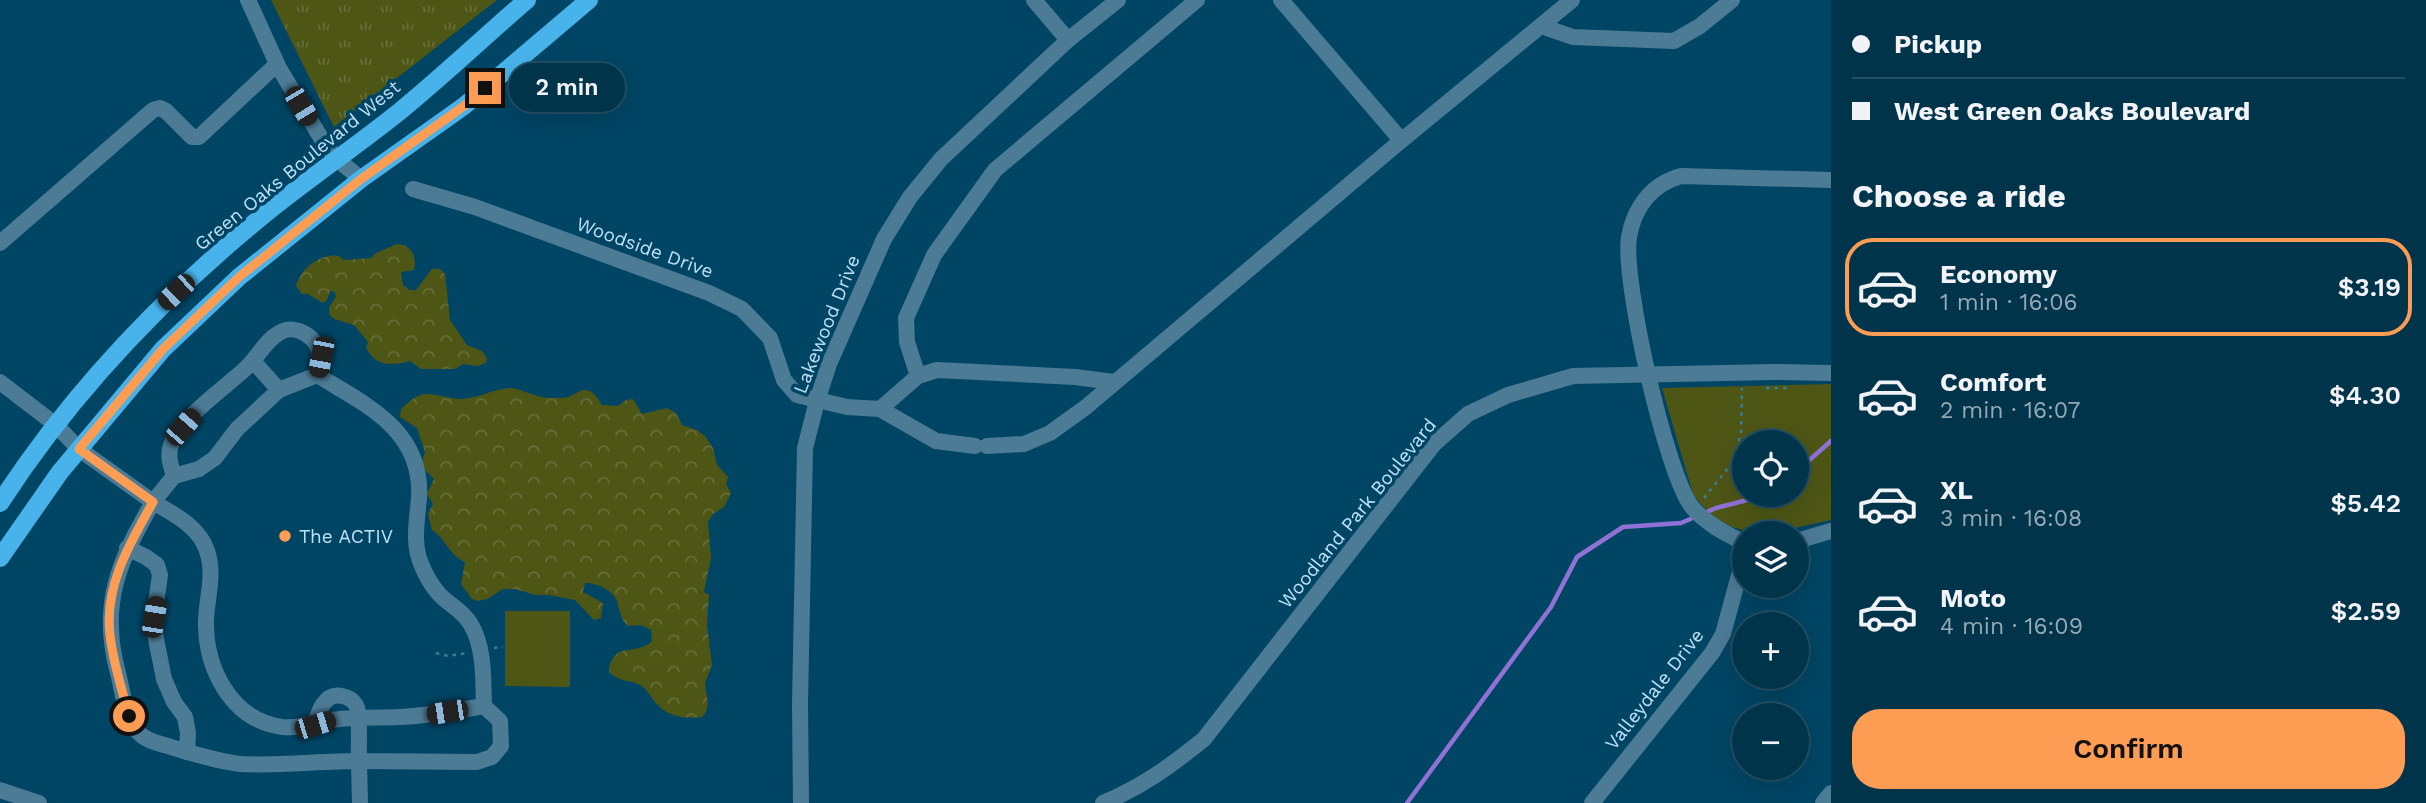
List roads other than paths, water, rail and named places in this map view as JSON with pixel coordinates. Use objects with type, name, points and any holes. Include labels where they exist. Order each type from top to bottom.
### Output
[{"type":"main road","name":"Green Oaks Boulevard West","points":[[0,503],[56,425],[145,321],[252,225],[400,111],[527,0]]},
{"type":"main road","points":[[0,558],[60,472],[136,379],[239,277],[361,179],[464,106],[589,0]]},
{"type":"street","points":[[248,0],[277,64],[324,143],[337,159],[361,179]]},
{"type":"street","points":[[1034,0],[1068,40]]},
{"type":"street","name":"Lakewood Drive","points":[[801,803],[800,704],[805,448],[830,364],[884,239],[910,197],[941,159],[1068,40],[1118,0]]},
{"type":"street","points":[[918,376],[907,342],[906,318],[934,255],[995,170],[1197,0]]},
{"type":"street","points":[[1281,0],[1401,141]]},
{"type":"street","points":[[1114,382],[1075,377],[937,370],[918,376],[880,409],[936,441],[981,446],[1024,444],[1050,433],[1086,407],[1572,0]]},
{"type":"street","points":[[1541,26],[1573,37],[1674,41],[1700,26],[1732,0]]},
{"type":"street","points":[[0,243],[153,110],[160,108],[166,111],[192,137],[199,137],[277,64]]},
{"type":"street","points":[[1732,535],[1726,534],[1693,508],[1678,484],[1648,374],[1627,254],[1633,224],[1650,191],[1666,180],[1681,176],[1831,180]]},
{"type":"street","name":"Woodside Drive","points":[[413,189],[475,207],[709,293],[743,309],[769,338],[784,380],[797,395],[847,407],[880,409]]},
{"type":"street","points":[[174,476],[169,458],[171,443],[204,403],[253,361],[281,331],[293,329],[308,334],[316,343],[321,357],[317,375]]},
{"type":"street","points":[[253,361],[279,390]]},
{"type":"street","name":"Woodland Park Boulevard","points":[[1103,803],[1132,791],[1168,768],[1204,739],[1434,444],[1468,414],[1508,395],[1573,376],[1831,373]]},
{"type":"street","points":[[317,375],[384,416],[402,437],[414,457],[419,488],[416,541],[421,564],[439,594],[470,623],[481,658],[484,706],[500,721],[501,747],[492,757],[477,762],[240,764],[153,741],[139,734],[129,716],[109,633],[110,602],[127,548],[153,502],[174,476],[199,469],[215,458],[237,429],[279,390],[317,375]]},
{"type":"street","points":[[0,382],[56,425],[79,449],[153,502],[181,518],[194,530],[206,548],[210,567],[206,620],[213,664],[224,689],[236,705],[255,718],[280,726],[299,728],[336,719],[407,717],[484,706]]},
{"type":"street","points":[[1809,534],[1831,531]]},
{"type":"street","points":[[127,548],[146,556],[157,565],[160,575],[154,617],[156,639],[164,680],[174,702],[185,717],[187,752]]},
{"type":"street","name":"Valleydale Drive","points":[[1592,803],[1712,653],[1723,634],[1733,598]]},
{"type":"street","points":[[315,725],[318,712],[326,700],[335,695],[349,698],[356,705],[359,803]]},
{"type":"street","points":[[0,790],[39,803]]},
{"type":"street","points":[[1823,803],[1831,793]]},
{"type":"waterway","points":[[1809,460],[1831,441]]},
{"type":"waterway","points":[[1407,803],[1551,607],[1577,557],[1623,527],[1681,523],[1732,504]]},
{"type":"place","name":"The ACTIV","points":[[285,536]]}]
